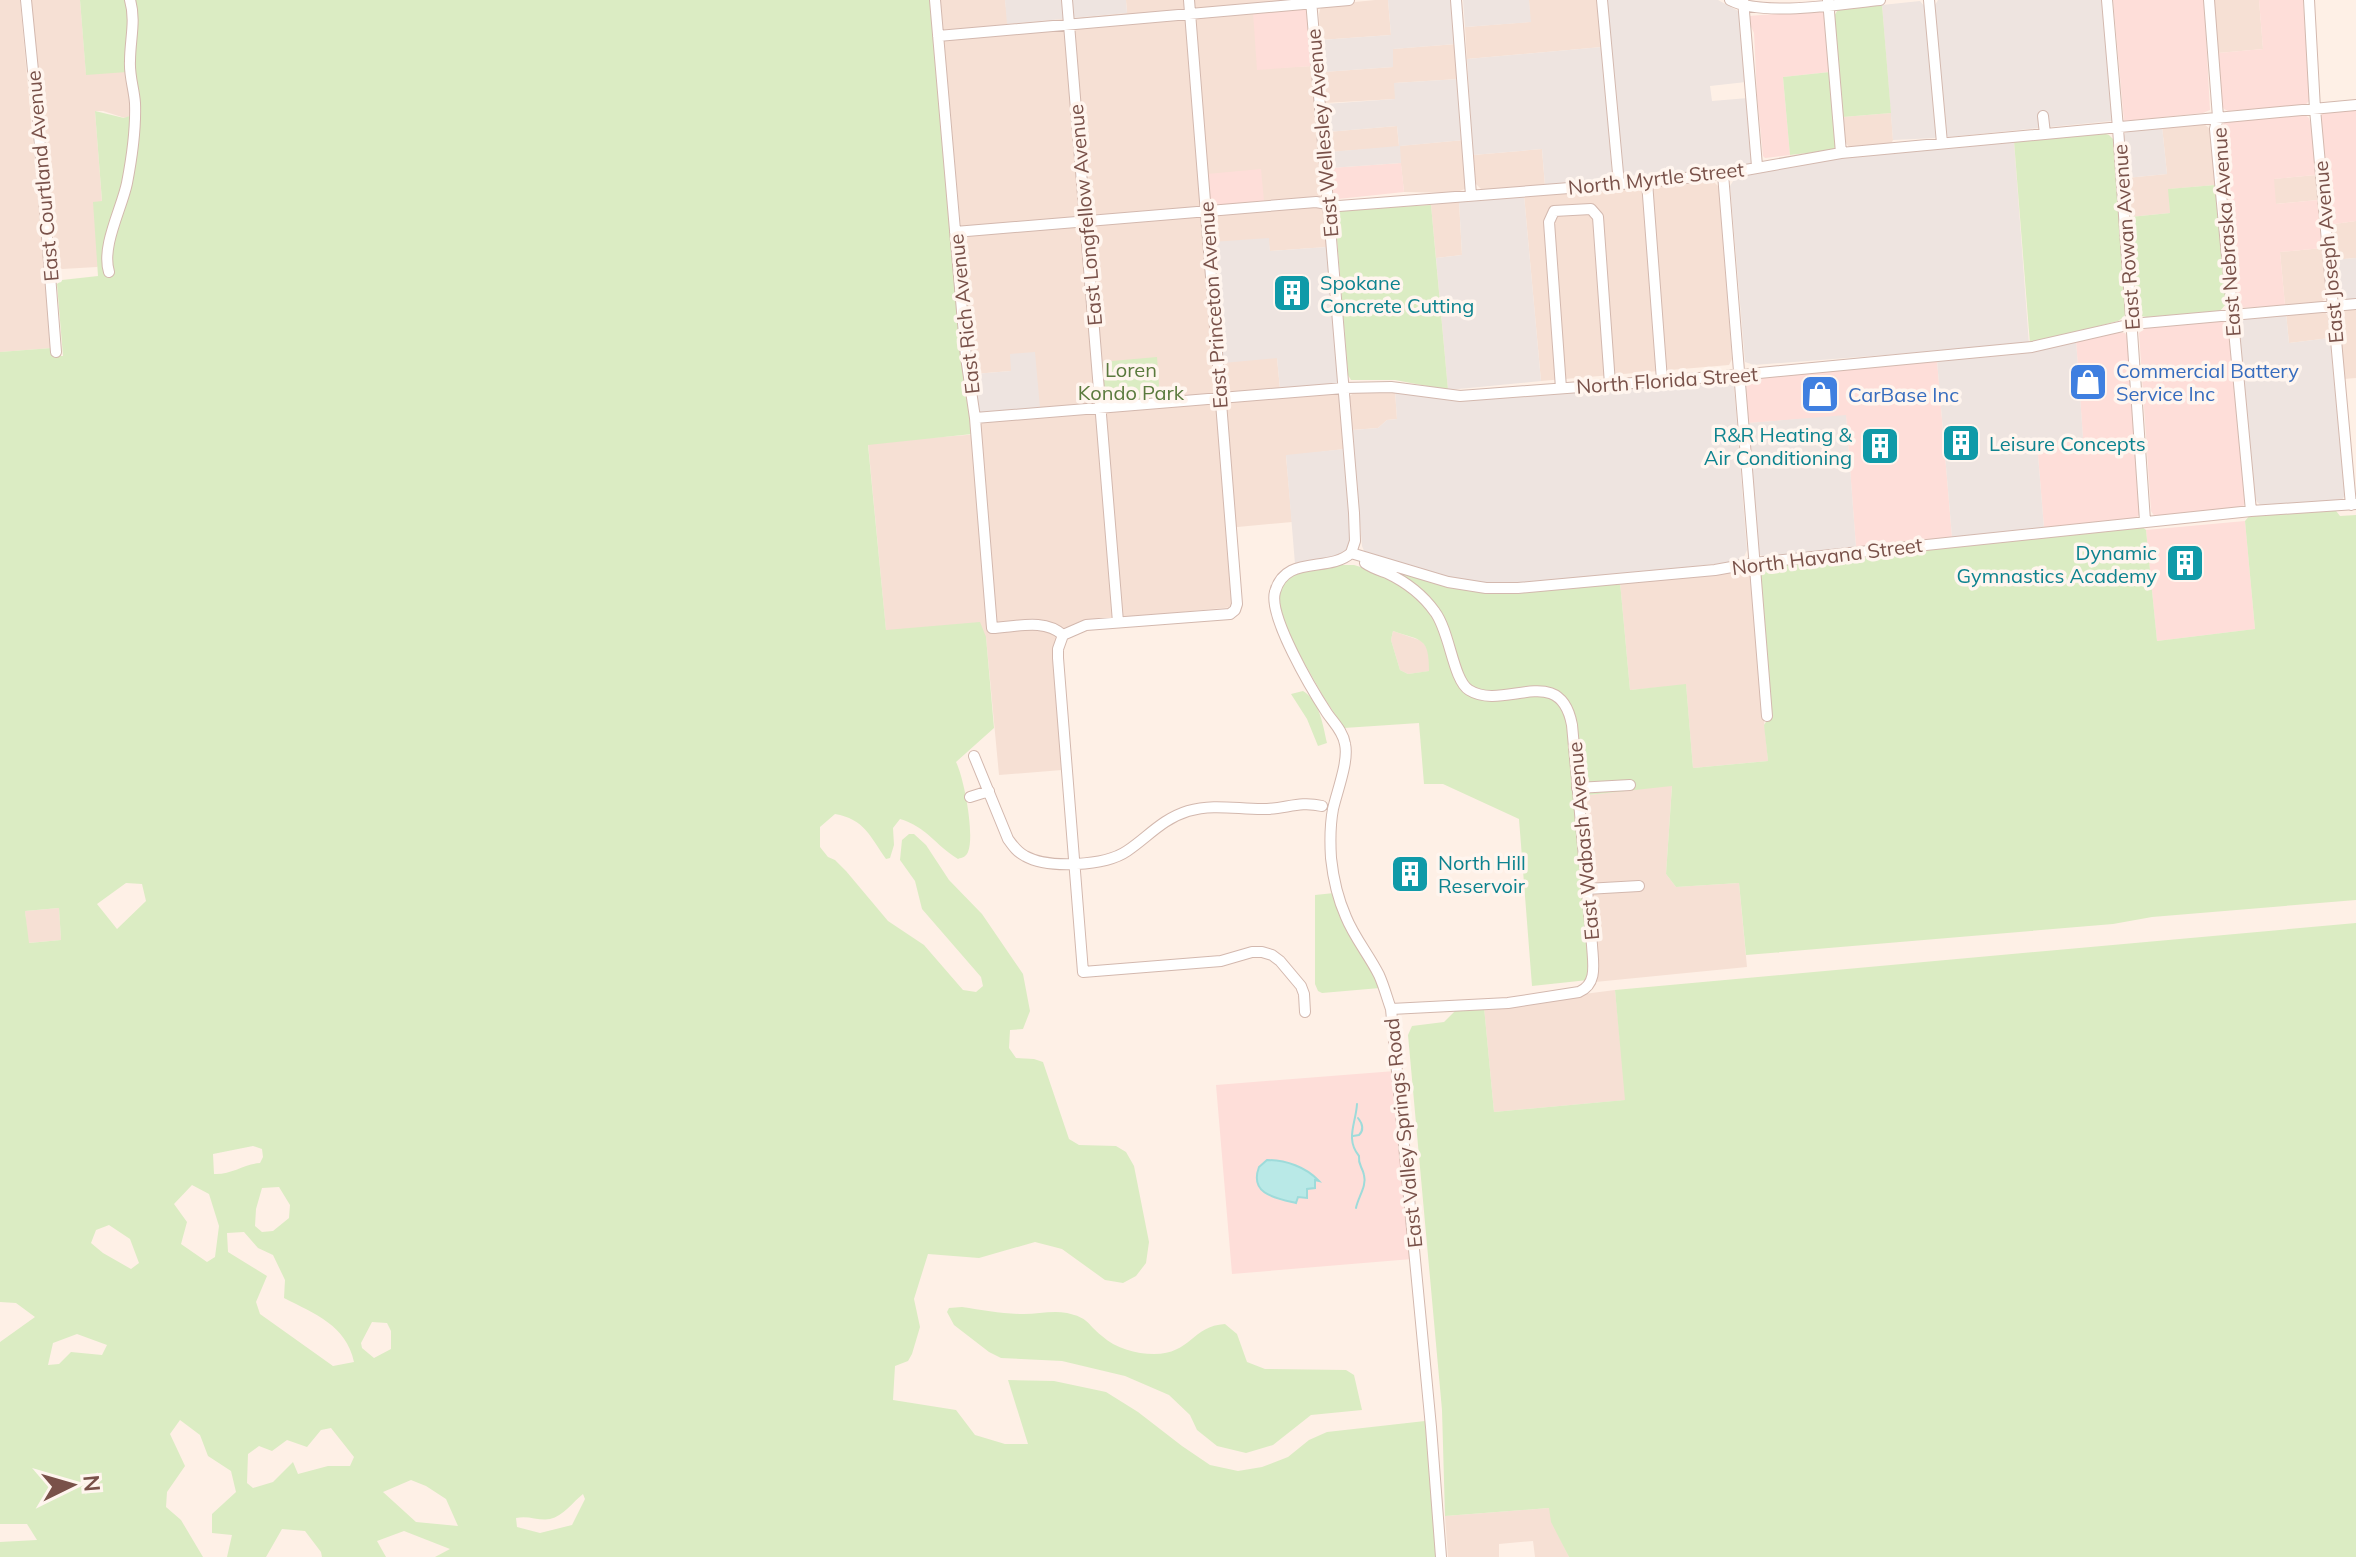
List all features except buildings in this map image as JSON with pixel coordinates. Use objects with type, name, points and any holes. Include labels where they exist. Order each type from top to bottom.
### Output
[{"type":"street","name":"East Courtland Avenue","points":[[26,0],[56,352]]},
{"type":"street","points":[[109,272],[110,246],[127,184],[134,130],[130,0]]},
{"type":"street","name":"East Rich Avenue","points":[[935,0],[992,628],[1044,624],[1054,627],[1063,635]]},
{"type":"street","name":"East Longfellow Avenue","points":[[1067,0],[1118,622]]},
{"type":"street","name":"East Princeton Avenue","points":[[1118,622],[1230,614],[1237,604],[1189,0]]},
{"type":"street","points":[[938,36],[1349,0]]},
{"type":"street","points":[[1456,0],[1471,195]]},
{"type":"street","points":[[1602,0],[1619,184]]},
{"type":"street","points":[[1730,0],[1766,9],[1880,0]]},
{"type":"street","points":[[1929,0],[1942,143]]},
{"type":"street","name":"East Rowan Avenue","points":[[2107,0],[2145,521]]},
{"type":"street","name":"East Nebraska Avenue","points":[[2209,0],[2218,117],[2215,129],[2251,511]]},
{"type":"street","name":"East Joseph Avenue","points":[[2309,0],[2315,109],[2354,504]]},
{"type":"street","name":"East Wellesley Avenue","points":[[1312,2],[1355,529],[1351,553]]},
{"type":"street","points":[[1828,2],[1841,153]]},
{"type":"street","points":[[1743,3],[1757,166]]},
{"type":"street","name":"North Myrtle Street","points":[[955,232],[1316,202],[1339,206],[1647,182],[1723,174],[1841,153],[2356,105]]},
{"type":"street","points":[[2043,116],[2045,134]]},
{"type":"street","points":[[1723,174],[1767,716]]},
{"type":"street","points":[[1647,182],[1662,380]]},
{"type":"street","points":[[1561,388],[1549,222],[1554,211],[1591,209],[1598,217],[1610,384]]},
{"type":"street","name":"North Florida Street","points":[[975,418],[1344,388],[1391,387],[1460,396],[1739,375],[2032,347],[2132,324],[2356,304]]},
{"type":"street","name":"North Havana Street","points":[[1351,553],[1436,580],[1498,589],[1715,570],[1754,563],[2145,521],[2354,504]]},
{"type":"street","name":"East Valley Springs Road","points":[[1351,553],[1339,560],[1306,565],[1289,572],[1276,587],[1274,606],[1279,623],[1314,692],[1346,743],[1332,812],[1330,838],[1334,876],[1346,917],[1381,979],[1391,1009],[1441,1557]]},
{"type":"street","name":"East Wabash Avenue","points":[[1363,558],[1368,566],[1410,587],[1435,612],[1447,635],[1457,674],[1467,688],[1485,695],[1541,691],[1560,699],[1568,709],[1593,956],[1592,979],[1589,986],[1579,992],[1508,1003],[1391,1009]]},
{"type":"street","points":[[1118,622],[1086,625],[1063,635],[1058,658],[1083,972],[1221,961],[1262,952],[1280,961],[1301,986],[1305,1012]]},
{"type":"street","points":[[974,756],[1008,839],[1026,857],[1049,863],[1113,858],[1126,852],[1157,826],[1189,811],[1222,806],[1272,809],[1302,803],[1322,806]]},
{"type":"street","points":[[1577,788],[1630,785]]},
{"type":"street","points":[[970,797],[989,791]]},
{"type":"street","points":[[1586,889],[1639,886]]},
{"type":"shaded area","points":[[0,0],[20,0],[52,348],[0,352]]},
{"type":"shaded area","points":[[31,0],[80,0],[86,74],[127,71],[132,115],[125,118],[95,111],[102,202],[94,202],[97,267],[62,269],[56,265]]},
{"type":"shaded area","points":[[940,0],[1005,0],[1008,24],[1127,13],[1126,0],[1307,0],[1257,69],[1312,66],[1327,247],[1270,251],[1268,238],[1277,358],[1280,389],[1338,384],[1345,449],[1286,456],[1292,522],[1227,528],[1233,607],[1082,622],[1074,626],[1053,658],[1062,770],[999,775],[986,637],[886,630],[868,443],[979,434],[978,414],[1011,371],[974,374]]},
{"type":"shaded area","points":[[1005,0],[1126,0],[1127,13],[1007,24]]},
{"type":"shaded area","points":[[1388,0],[1391,35],[1320,40],[1319,14],[1325,5]]},
{"type":"shaded area","points":[[1388,0],[1451,0],[1456,44],[1393,49],[1393,67],[1323,72],[1320,40],[1391,35]]},
{"type":"shaded area","points":[[1463,0],[1529,0],[1531,22],[1465,27]]},
{"type":"shaded area","points":[[1529,0],[1598,0],[1602,47],[1467,59],[1465,27],[1530,22]]},
{"type":"shaded area","points":[[1607,0],[1718,0],[1740,12],[1746,82],[1710,86],[1712,101],[1748,98],[1752,163],[1729,170],[1624,176]]},
{"type":"shaded area","points":[[1938,0],[2103,0],[2112,121],[1948,137],[1935,5]]},
{"type":"shaded area","points":[[2113,0],[2204,0],[2210,110],[2124,121]]},
{"type":"shaded area","points":[[2214,0],[2259,0],[2263,49],[2218,53]]},
{"type":"shaded area","points":[[2259,0],[2303,0],[2310,100],[2305,105],[2228,111],[2222,105],[2218,53],[2263,49]]},
{"type":"shaded area","points":[[1920,1],[1925,7],[1937,135],[1935,138],[1893,140],[1882,5]]},
{"type":"shaded area","points":[[1307,7],[1312,66],[1257,70],[1253,12]]},
{"type":"shaded area","points":[[1825,12],[1830,72],[1783,77],[1790,155],[1765,158],[1757,96],[1754,33],[1749,16]]},
{"type":"shaded area","points":[[1456,44],[1459,79],[1395,83],[1395,99],[1325,103],[1323,72],[1393,67],[1392,49]]},
{"type":"shaded area","points":[[1602,47],[1612,174],[1609,179],[1545,186],[1542,149],[1473,155],[1467,59]]},
{"type":"shaded area","points":[[1459,79],[1464,140],[1400,146],[1401,163],[1330,168],[1329,152],[1399,146],[1397,126],[1327,132],[1325,104],[1395,99],[1394,83]]},
{"type":"shaded area","points":[[2356,108],[2356,221],[2327,225],[2321,115]]},
{"type":"shaded area","points":[[1891,113],[1891,144],[1849,147],[1845,142],[1843,117]]},
{"type":"shaded area","points":[[2305,115],[2312,127],[2316,175],[2274,179],[2276,204],[2318,200],[2323,248],[2280,252],[2285,305],[2241,308],[2237,303],[2221,128],[2225,122]]},
{"type":"shaded area","points":[[2204,124],[2210,129],[2215,185],[2169,189],[2170,213],[2130,217],[2126,178],[2167,174],[2162,126]]},
{"type":"shaded area","points":[[1397,126],[1399,146],[1464,140],[1468,184],[1465,189],[1454,193],[1404,192],[1399,147],[1329,152],[1327,132]]},
{"type":"shaded area","points":[[2162,126],[2167,174],[2126,178],[2125,133]]},
{"type":"shaded area","points":[[2014,141],[2029,344],[1754,365],[1745,362],[1730,186],[1735,178],[1757,171],[1837,157]]},
{"type":"shaded area","points":[[1542,149],[1545,186],[1482,190],[1475,183],[1473,155]]},
{"type":"shaded area","points":[[1401,163],[1404,192],[1338,199],[1332,194],[1330,168]]},
{"type":"shaded area","points":[[1261,169],[1264,201],[1210,206],[1207,174]]},
{"type":"shaded area","points":[[2316,175],[2318,200],[2275,204],[2273,179]]},
{"type":"shaded area","points":[[1708,180],[1719,187],[1732,359],[1729,365],[1541,381],[1524,195]]},
{"type":"shaded area","points":[[1524,195],[1541,381],[1448,390],[1436,258],[1462,255],[1459,201]]},
{"type":"shaded area","points":[[1459,201],[1462,255],[1436,258],[1431,205]]},
{"type":"shaded area","points":[[2356,221],[2356,258],[2332,260],[2327,225]]},
{"type":"shaded area","points":[[1269,238],[1270,251],[1327,247],[1338,384],[1280,389],[1277,358],[1223,363],[1212,242]]},
{"type":"shaded area","points":[[2323,248],[2328,297],[2321,302],[2285,305],[2280,252]]},
{"type":"shaded area","points":[[2356,258],[2356,299],[2339,301],[2336,299],[2332,260]]},
{"type":"shaded area","points":[[2356,307],[2356,378],[2344,379],[2339,314],[2342,309]]},
{"type":"shaded area","points":[[2323,310],[2328,316],[2330,338],[2289,343],[2286,313]]},
{"type":"shaded area","points":[[2286,313],[2289,343],[2330,338],[2345,495],[2342,500],[2262,506],[2254,495],[2238,329],[2243,319]]},
{"type":"shaded area","points":[[2222,321],[2228,326],[2247,498],[2243,507],[2237,509],[2155,517],[2151,511],[2139,333],[2146,328]]},
{"type":"shaded area","points":[[2125,333],[2128,339],[2141,513],[2135,519],[2044,528],[2037,443],[2083,438],[2076,340]]},
{"type":"shaded area","points":[[2076,340],[2083,438],[2037,443],[2044,528],[1952,537],[1937,360]]},
{"type":"shaded area","points":[[1035,352],[1040,408],[978,414],[974,374],[1011,371],[1010,354]]},
{"type":"shaded area","points":[[1937,360],[1952,537],[1856,547],[1846,416],[1748,423],[1746,381],[1749,378]]},
{"type":"shaded area","points":[[1728,379],[1734,385],[1747,550],[1743,559],[1506,586],[1464,582],[1365,553],[1352,430],[1378,428],[1387,420],[1397,419],[1395,391],[1438,398],[1464,398]]},
{"type":"shaded area","points":[[1355,391],[1395,391],[1397,419],[1387,420],[1378,428],[1352,430],[1349,397]]},
{"type":"shaded area","points":[[1846,415],[1856,547],[1765,557],[1760,555],[1748,423]]},
{"type":"shaded area","points":[[1345,449],[1351,545],[1346,552],[1332,558],[1295,564],[1286,455]]},
{"type":"shaded area","points":[[2245,521],[2255,629],[2157,641],[2146,530]]},
{"type":"shaded area","points":[[1746,569],[1750,572],[1768,761],[1693,768],[1686,685],[1630,690],[1620,582]]},
{"type":"shaded area","points":[[1393,631],[1422,641],[1429,651],[1430,671],[1408,674],[1400,670],[1391,640]]},
{"type":"shaded area","points":[[1672,785],[1666,874],[1676,887],[1739,883],[1747,967],[1595,982],[1581,796]]},
{"type":"shaded area","points":[[59,908],[61,940],[28,943],[25,911]]},
{"type":"shaded area","points":[[1615,990],[1626,1100],[1494,1112],[1484,1007]]},
{"type":"shaded area","points":[[1395,1071],[1412,1259],[1232,1274],[1216,1085]]},
{"type":"shaded area","points":[[1550,1508],[1552,1522],[1569,1557],[1535,1557],[1533,1541],[1499,1544],[1499,1557],[1448,1557],[1445,1516]]},
{"type":"green space","points":[[80,0],[931,0],[972,434],[868,445],[886,630],[980,622],[986,637],[994,728],[956,762],[969,820],[970,844],[965,856],[958,859],[924,831],[900,819],[893,828],[894,845],[890,858],[886,859],[860,824],[835,814],[820,827],[820,847],[846,871],[888,921],[924,945],[963,990],[976,992],[983,986],[981,977],[922,909],[915,881],[900,860],[902,840],[909,834],[914,834],[926,845],[949,880],[982,914],[1023,974],[1030,1011],[1023,1029],[1010,1030],[1009,1048],[1016,1058],[1043,1062],[1069,1139],[1079,1145],[1116,1146],[1126,1152],[1134,1166],[1149,1242],[1146,1263],[1136,1276],[1123,1283],[1105,1280],[1062,1249],[1035,1242],[979,1258],[928,1254],[914,1299],[920,1327],[908,1361],[895,1366],[893,1400],[956,1410],[975,1435],[1005,1444],[1028,1444],[1008,1380],[1054,1381],[1106,1392],[1210,1465],[1238,1471],[1262,1467],[1288,1457],[1309,1440],[1327,1432],[1425,1421],[1437,1557],[435,1557],[450,1549],[404,1531],[377,1541],[386,1557],[322,1557],[305,1531],[282,1529],[266,1557],[227,1557],[232,1535],[212,1533],[212,1514],[236,1492],[231,1471],[208,1456],[200,1435],[180,1420],[170,1434],[185,1466],[167,1492],[166,1507],[181,1520],[203,1557],[0,1557],[0,1542],[37,1540],[27,1524],[0,1524],[0,1342],[35,1317],[16,1303],[0,1302],[0,352],[52,348],[53,356],[63,356],[57,284],[62,280],[98,276],[93,202],[102,201],[95,111],[124,118],[132,115],[127,72],[86,75]],"holes":[[[126,883],[142,884],[146,901],[117,929],[97,904]],[[59,908],[61,940],[29,943],[25,911]],[[253,1146],[262,1149],[260,1163],[214,1174],[213,1154]],[[192,1185],[209,1194],[219,1226],[215,1257],[207,1262],[181,1244],[187,1222],[174,1204]],[[279,1187],[290,1205],[289,1218],[273,1231],[262,1232],[255,1226],[262,1188]],[[109,1225],[130,1239],[139,1263],[131,1269],[91,1243],[96,1230]],[[244,1232],[258,1248],[273,1255],[285,1280],[284,1298],[337,1330],[350,1349],[354,1362],[333,1366],[260,1314],[256,1302],[267,1276],[228,1252],[227,1233]],[[372,1322],[387,1323],[391,1331],[391,1349],[374,1358],[362,1348],[361,1343]],[[77,1334],[107,1345],[102,1355],[71,1352],[59,1364],[48,1365],[53,1343]],[[331,1428],[354,1457],[350,1466],[328,1466],[298,1474],[293,1462],[273,1482],[253,1488],[247,1483],[248,1454],[259,1446],[272,1451],[287,1440],[307,1447],[321,1430]],[[411,1480],[426,1486],[446,1499],[458,1526],[416,1522],[383,1492]],[[583,1494],[585,1499],[572,1525],[540,1533],[517,1527],[516,1518],[550,1519]]]},
{"type":"green space","points":[[1882,5],[1891,113],[1843,117],[1834,16],[1839,8]]},
{"type":"green space","points":[[1830,72],[1836,146],[1833,150],[1790,155],[1783,77]]},
{"type":"green space","points":[[2103,133],[2113,139],[2126,312],[2118,321],[2030,344],[2014,141]]},
{"type":"green space","points":[[2215,185],[2226,304],[2220,311],[2140,316],[2130,217],[2170,213],[2168,189]]},
{"type":"green space","points":[[1431,205],[1448,390],[1395,380],[1351,380],[1348,375],[1336,210]]},
{"type":"green space","name":"Loren Kondo Park","points":[[1157,357],[1160,399],[1106,401],[1101,362]]},
{"type":"green space","points":[[2333,507],[2340,516],[2356,515],[2356,900],[1746,955],[1739,883],[1676,887],[1666,874],[1672,786],[1579,796],[1563,697],[1533,687],[1488,692],[1465,682],[1437,609],[1371,562],[1461,589],[1620,582],[1630,690],[1686,684],[1693,768],[1768,761],[1764,725],[1769,717],[1759,572],[1767,565],[2140,525],[2146,530],[2157,641],[2255,629],[2245,521],[2250,515]]},
{"type":"green space","points":[[1321,565],[1354,565],[1384,574],[1430,609],[1470,693],[1530,694],[1553,698],[1568,716],[1588,980],[1532,986],[1519,819],[1443,784],[1424,784],[1419,723],[1344,728],[1280,620],[1277,592],[1290,575]],"holes":[[[1393,631],[1422,642],[1427,652],[1429,671],[1408,674],[1400,670],[1391,640]]]},
{"type":"green space","points":[[1303,691],[1317,707],[1327,743],[1318,746],[1307,719],[1291,694]]},
{"type":"green space","points":[[1334,893],[1340,917],[1380,988],[1318,991],[1315,984],[1315,895]]},
{"type":"green space","points":[[2356,923],[2356,1557],[1569,1557],[1551,1522],[1549,1508],[1445,1516],[1442,1410],[1408,1035],[1412,1026],[1444,1022],[1457,1009],[1484,1007],[1494,1112],[1625,1100],[1615,990]]},
{"type":"green space","points":[[949,1308],[1016,1314],[1067,1313],[1084,1319],[1113,1344],[1147,1354],[1176,1350],[1205,1330],[1225,1324],[1237,1334],[1247,1362],[1265,1369],[1346,1370],[1354,1375],[1362,1410],[1311,1415],[1273,1445],[1246,1453],[1217,1446],[1197,1430],[1190,1415],[1169,1395],[1125,1376],[1062,1361],[1001,1358],[989,1352],[954,1325],[947,1312]]},
{"type":"water","points":[[1267,1160],[1295,1165],[1319,1181],[1315,1180],[1315,1188],[1307,1189],[1307,1198],[1298,1197],[1296,1203],[1272,1197],[1261,1189],[1257,1176],[1259,1167]]},
{"type":"waterway","points":[[1356,1208],[1365,1179],[1352,1137],[1357,1104]]},
{"type":"waterway","points":[[1353,1136],[1362,1131],[1358,1118]]},
{"type":"place","name":"Spokane Concrete Cutting","points":[[1292,293]]},
{"type":"place","name":"Commercial Battery Service Inc","points":[[2088,382]]},
{"type":"place","name":"CarBase Inc","points":[[1820,394]]},
{"type":"place","name":"Leisure Concepts","points":[[1961,443]]},
{"type":"place","name":"R&R Heating & Air Conditioning","points":[[1880,446]]},
{"type":"place","name":"Dynamic Gymnastics Academy","points":[[2185,563]]},
{"type":"place","name":"North Hill Reservoir","points":[[1410,874]]}]
